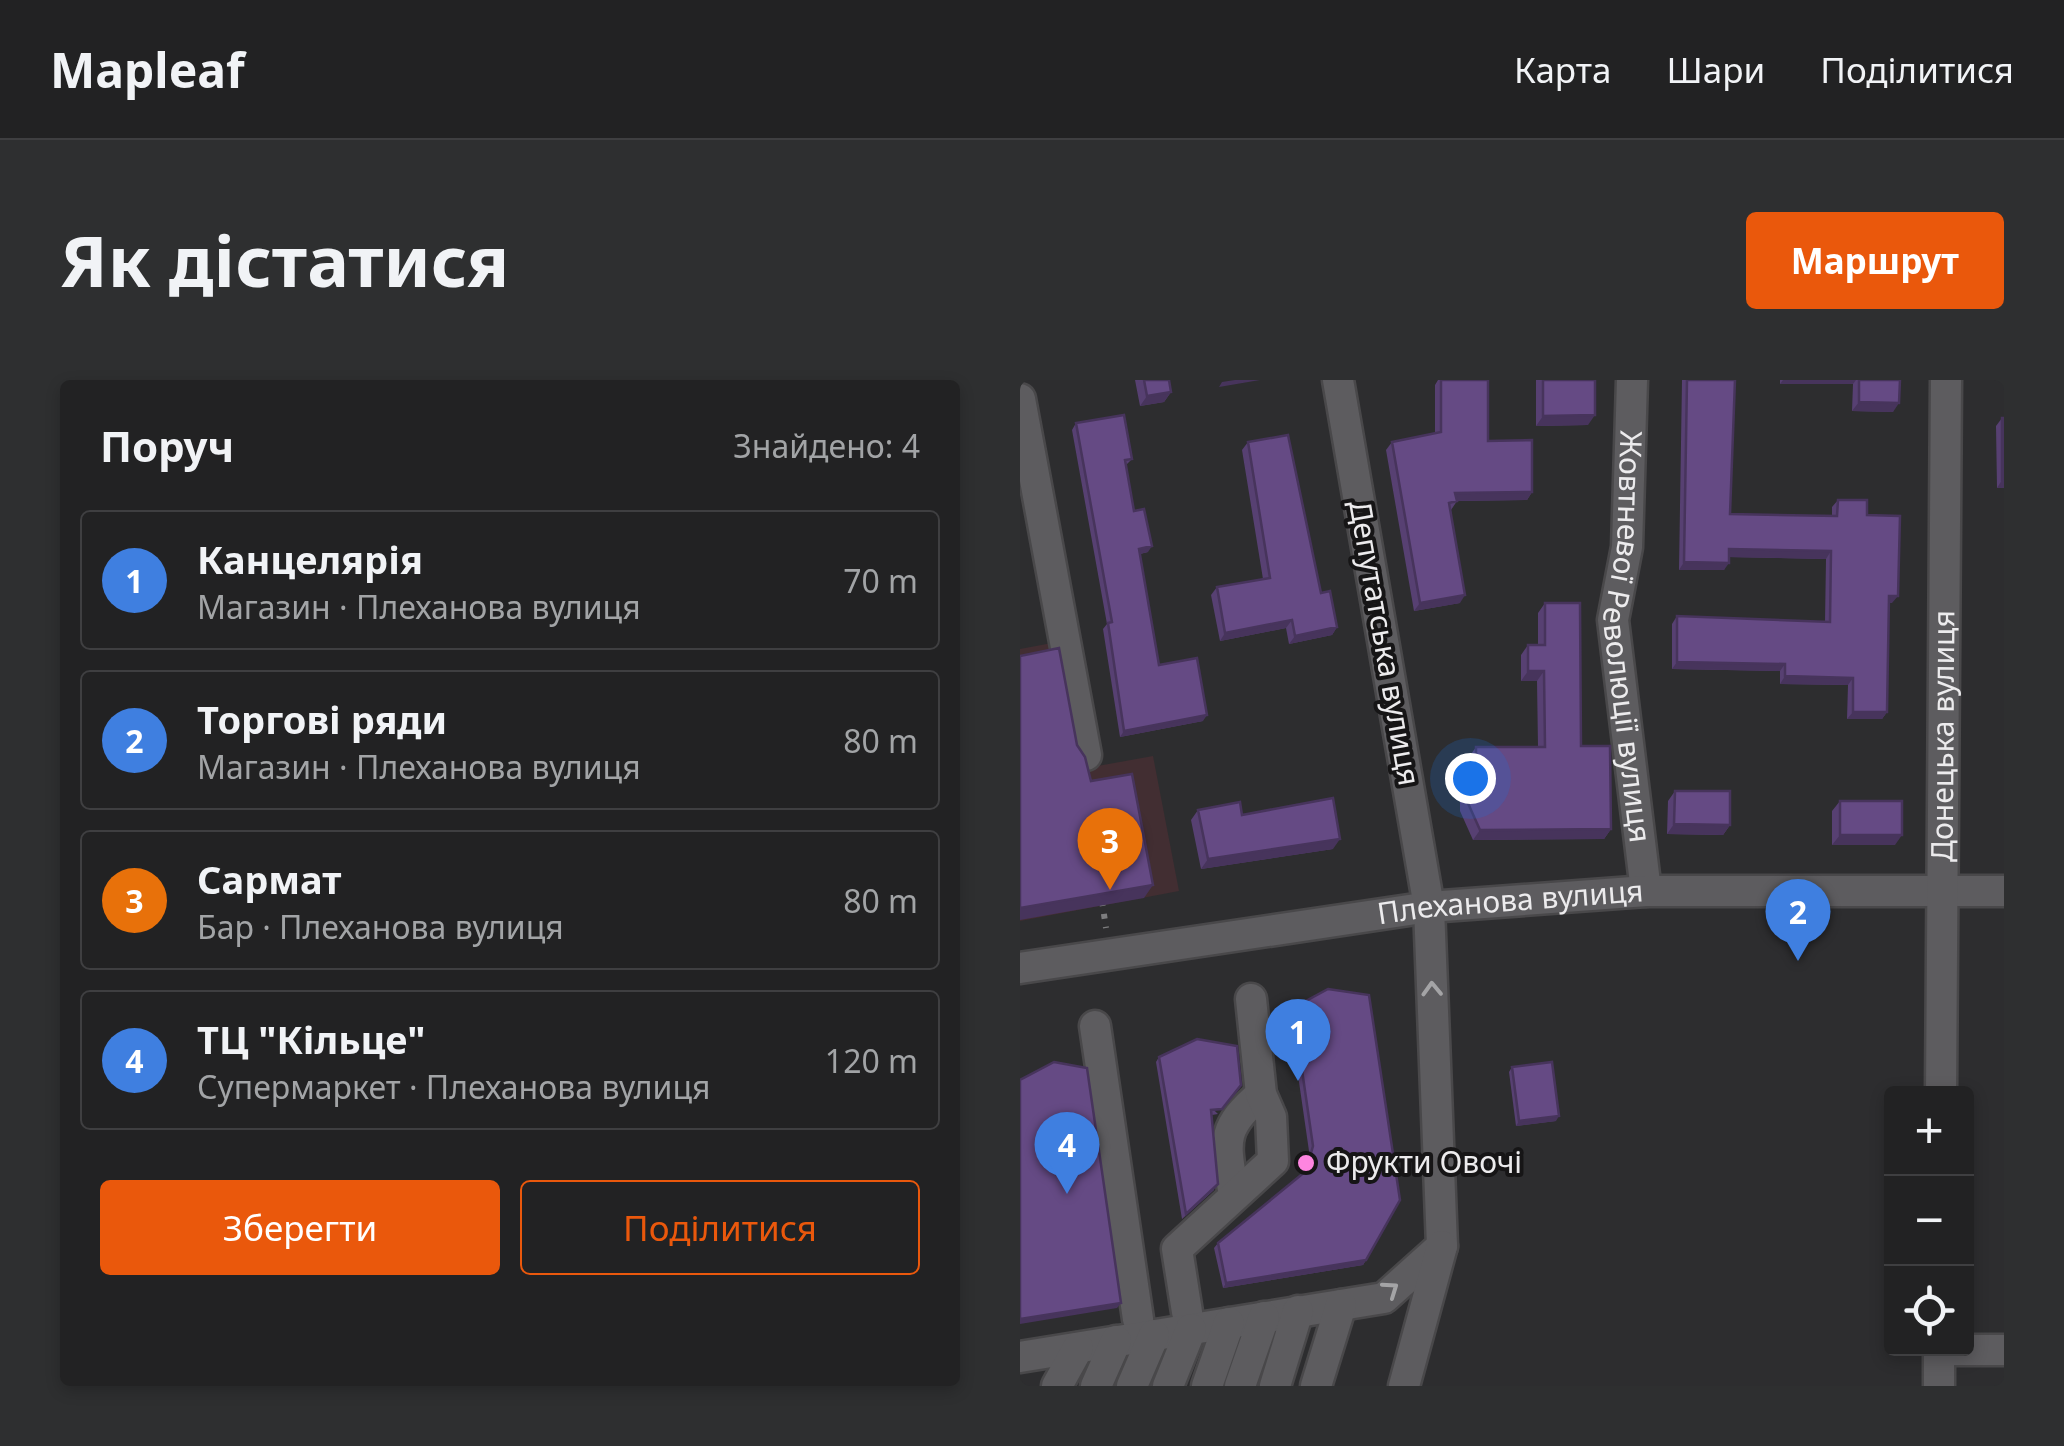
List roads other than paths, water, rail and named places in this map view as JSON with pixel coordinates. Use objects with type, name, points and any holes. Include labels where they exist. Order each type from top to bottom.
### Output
[{"type":"street","name":"Депутатська вулиця","points":[[1338,380],[1429,906],[1442,1246],[1404,1386]]},
{"type":"street","name":"Жовтневої Революції вулиця","points":[[1632,380],[1626,547],[1613,620],[1646,891]]},
{"type":"street","name":"Донецька вулиця","points":[[1942,1086],[1946,380]]},
{"type":"street","points":[[1020,400],[1086,754]]},
{"type":"street","name":"Плеханова вулиця","points":[[1020,968],[1429,906],[1646,891],[2004,891]]},
{"type":"street","points":[[1133,1284],[1272,1162],[1271,1117],[1261,1094],[1251,999]]},
{"type":"street","points":[[1095,1026],[1133,1284],[1146,1327],[1132,1386]]},
{"type":"street","points":[[1234,1196],[1225,1139],[1236,1116],[1261,1094]]},
{"type":"street","points":[[1020,1357],[1116,1341],[1146,1327],[1189,1320],[1228,1323],[1384,1298],[1442,1246]]},
{"type":"street","points":[[1168,1386],[1189,1320],[1176,1249]]},
{"type":"street","points":[[1316,1386],[1341,1305]]},
{"type":"street","points":[[1276,1386],[1298,1311]]},
{"type":"street","points":[[1240,1386],[1264,1317]]},
{"type":"street","points":[[1207,1386],[1228,1323]]},
{"type":"street","points":[[1096,1386],[1116,1341]]},
{"type":"street","points":[[1057,1386],[1078,1348]]},
{"type":"street","points":[[1974,1350],[2004,1350]]},
{"type":"street","points":[[1939,1356],[1939,1386]]},
{"type":"place","name":"Сармат","points":[[1110,890]]},
{"type":"place","name":"Торгові ряди","points":[[1798,961]]},
{"type":"place","name":"Канцелярія","points":[[1298,1081]]},
{"type":"place","name":"Фрукти Овочі","points":[[1306,1163]]},
{"type":"place","name":"ТЦ \"Кільце\"","points":[[1067,1194]]}]
